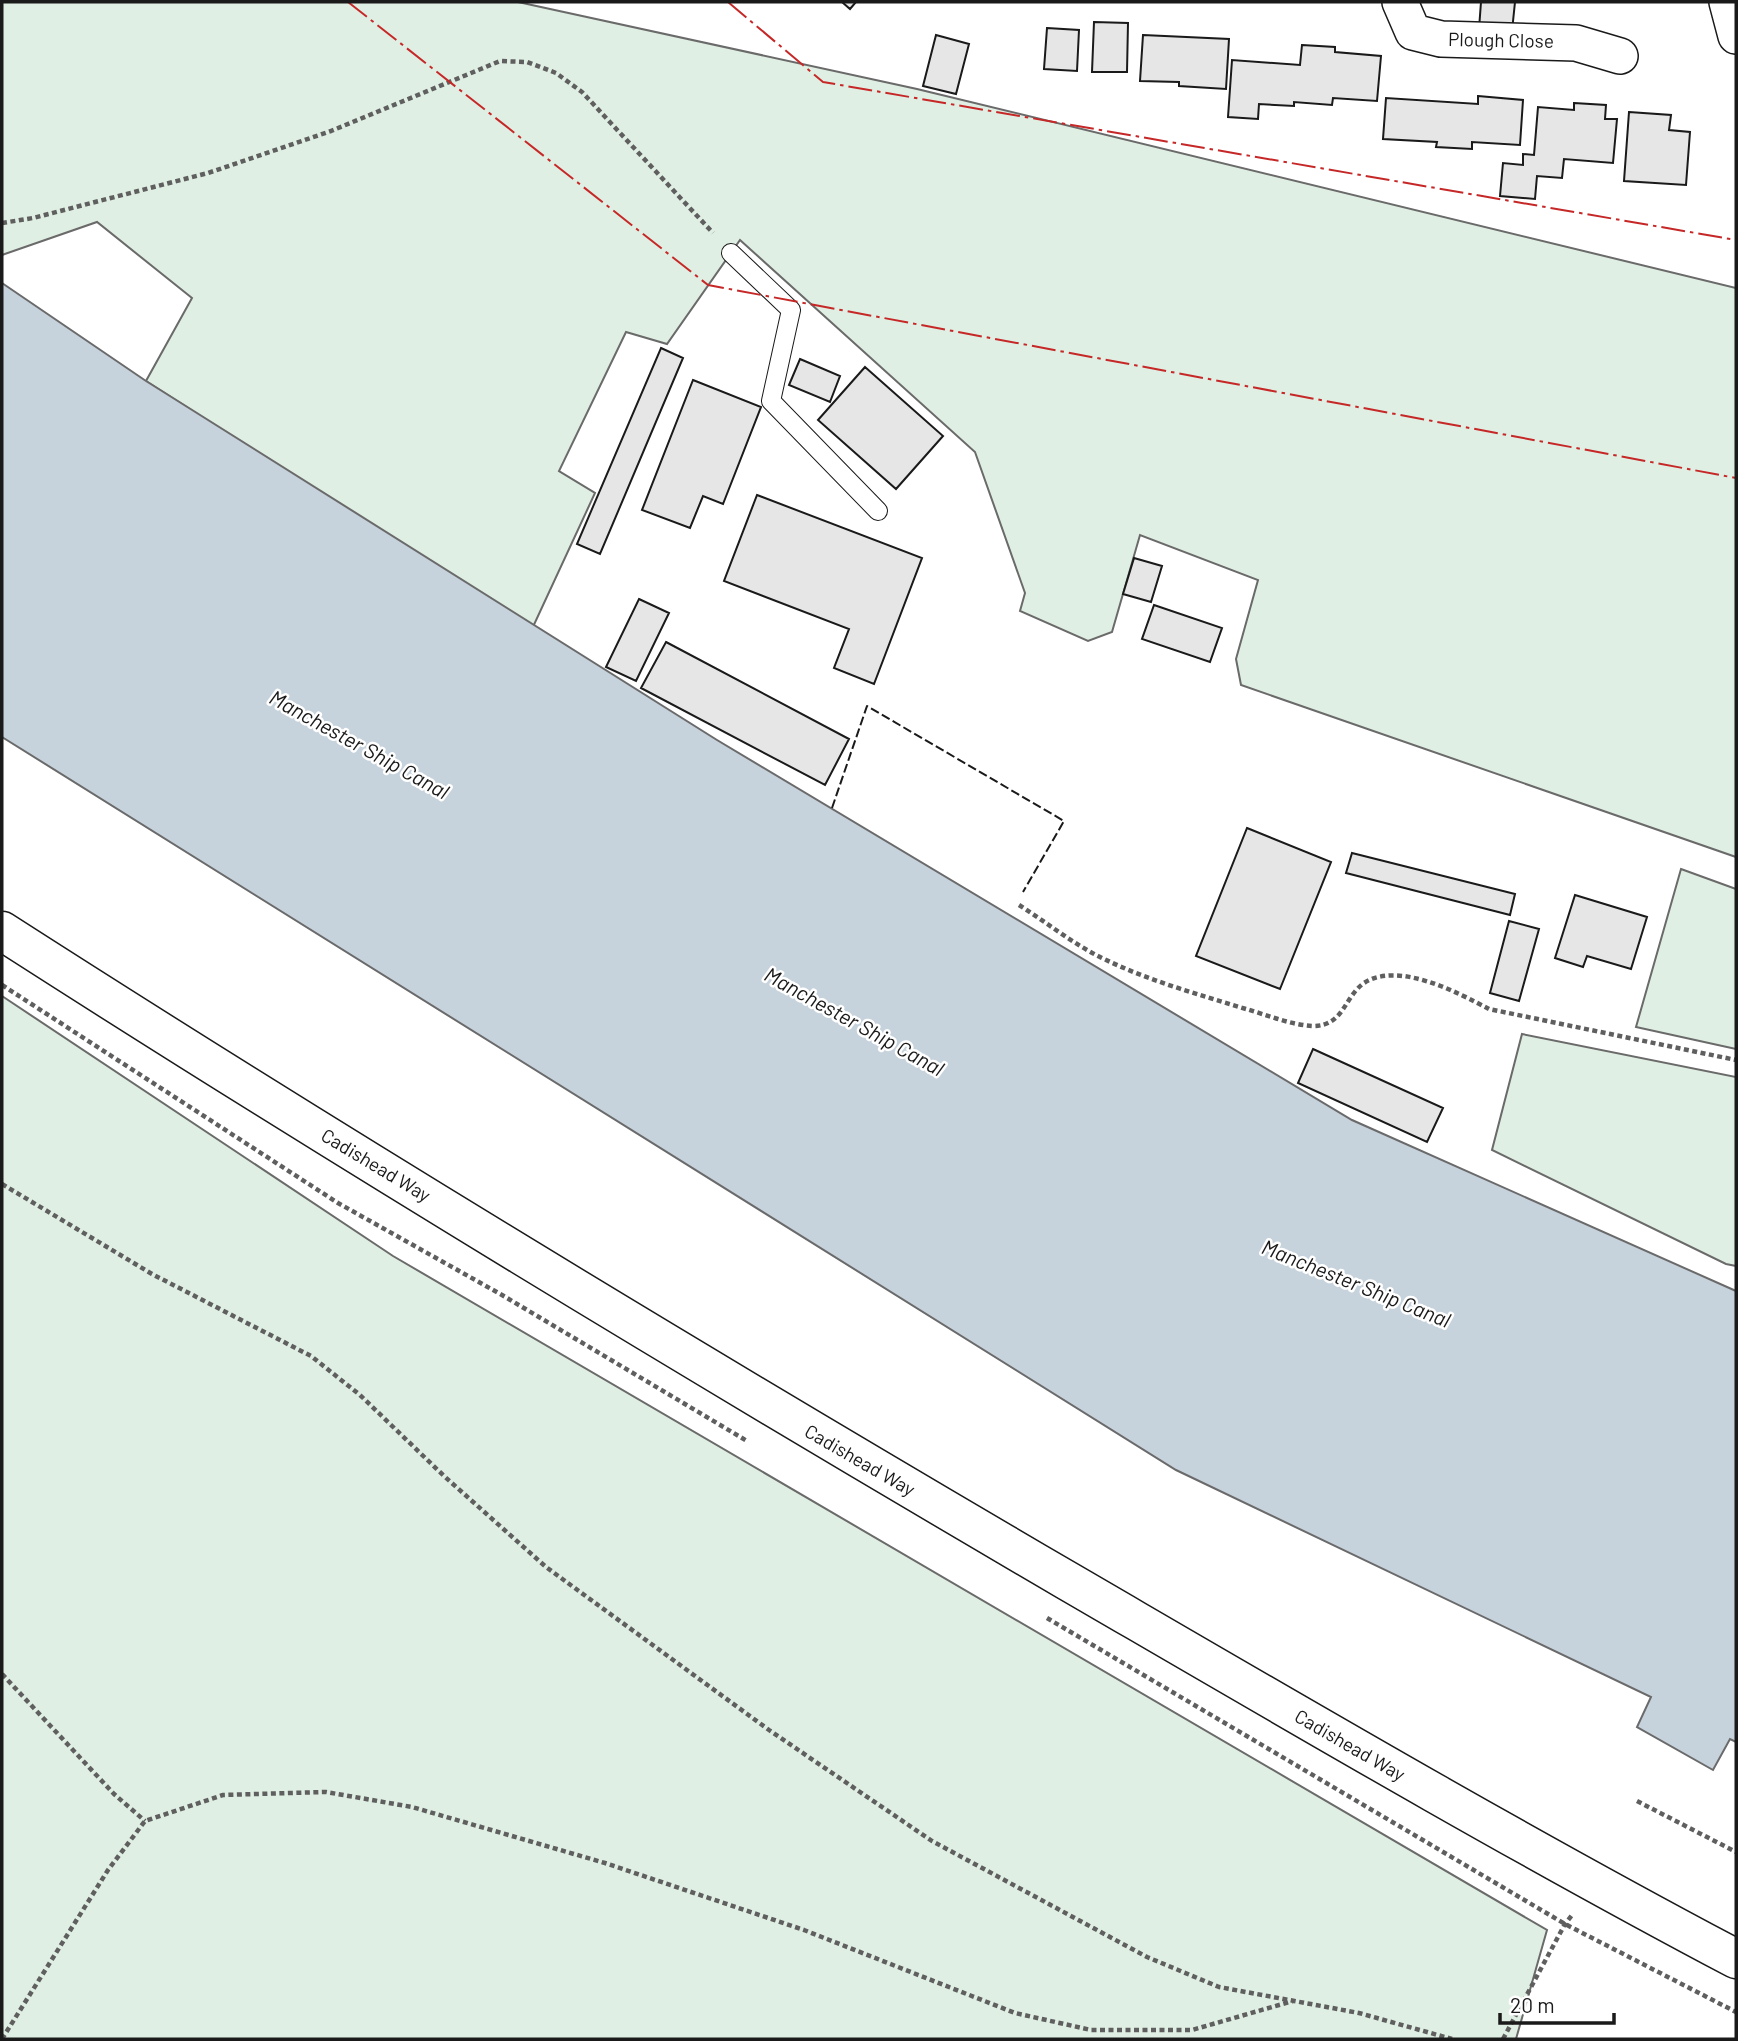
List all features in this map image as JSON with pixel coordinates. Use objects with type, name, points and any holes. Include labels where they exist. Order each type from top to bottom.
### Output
[{"type":"highway","name":"Cadishead Way","points":[[2,931],[185,1048],[801,1426],[1378,1762],[1596,1885],[1736,1959]]},
{"type":"street","name":"Plough Close","points":[[1400,2],[1413,32],[1441,39],[1576,43],[1620,56]]},
{"type":"street","points":[[1727,2],[1736,36]]},
{"type":"lane","points":[[731,253],[791,310],[771,401],[878,511]]},
{"type":"path","points":[[2,223],[33,218],[208,173],[331,131],[500,61],[527,62],[555,73],[582,92],[731,253]]},
{"type":"path","points":[[1019,905],[1099,957],[1176,988],[1293,1023],[1315,1026],[1334,1021],[1362,985],[1380,976],[1401,975],[1457,992],[1489,1009],[1736,1060]]},
{"type":"path","points":[[2,1184],[152,1274],[311,1356],[360,1395],[444,1476],[546,1567],[769,1730],[932,1841],[1147,1957],[1219,1987],[1359,2013],[1452,2039]]},
{"type":"path","points":[[2,1674],[114,1794],[145,1821]]},
{"type":"path","points":[[2,2039],[108,1870],[145,1821],[223,1796],[326,1792],[412,1807],[604,1863],[804,1930],[1016,2013],[1091,2030],[1192,2030],[1293,2001]]},
{"type":"path","points":[[1637,1801],[1736,1852]]},
{"type":"path","points":[[1503,2039],[1565,1924]]},
{"type":"path","points":[[1192,2030],[1194,2039]]},
{"type":"green space","points":[[2,2],[518,2],[917,89],[1736,288],[1736,857],[1241,685],[1236,659],[1258,580],[1140,535],[1112,632],[1088,641],[1020,611],[1025,593],[975,452],[740,240],[667,344],[626,332],[559,471],[595,493],[532,629],[146,381],[192,298],[97,222],[2,255]]},
{"type":"green space","points":[[1681,869],[1736,889],[1736,1049],[1636,1027]]},
{"type":"green space","points":[[2,996],[393,1256],[1547,1930],[1516,2039],[2,2039]]},
{"type":"green space","points":[[1522,1034],[1736,1077],[1736,1266],[1726,1264],[1492,1150]]},
{"type":"water","name":"Manchester Ship Canal","points":[[2,283],[146,381],[717,740],[1352,1120],[1736,1291],[1736,1742],[1730,1739],[1713,1770],[1637,1727],[1651,1697],[1176,1470],[2,737]]},
{"type":"building","points":[[842,2],[856,2],[850,9]]},
{"type":"building","points":[[1481,2],[1515,2],[1512,31],[1479,29]]},
{"type":"building","points":[[1094,22],[1128,23],[1127,72],[1092,72]]},
{"type":"building","points":[[1047,28],[1079,30],[1077,71],[1044,69]]},
{"type":"building","points":[[936,35],[969,44],[956,94],[923,86]]},
{"type":"building","points":[[1143,35],[1229,39],[1226,89],[1179,86],[1179,82],[1140,81]]},
{"type":"building","points":[[1302,45],[1335,47],[1335,52],[1381,56],[1377,101],[1333,98],[1332,105],[1294,102],[1294,106],[1259,104],[1258,119],[1228,117],[1232,60],[1300,65]]},
{"type":"building","points":[[1478,96],[1523,100],[1520,145],[1472,142],[1472,149],[1436,147],[1437,142],[1383,139],[1386,98],[1478,104]]},
{"type":"building","points":[[1574,103],[1606,105],[1605,119],[1617,119],[1613,163],[1564,159],[1562,178],[1537,176],[1535,199],[1500,196],[1503,163],[1523,165],[1523,154],[1534,155],[1538,107],[1574,110]]},
{"type":"building","points":[[1629,112],[1671,115],[1669,130],[1690,132],[1686,185],[1624,181]]},
{"type":"building","points":[[661,348],[683,358],[600,554],[577,544]]},
{"type":"building","points":[[800,359],[840,376],[830,402],[789,385]]},
{"type":"building","points":[[865,367],[943,436],[896,489],[818,420]]},
{"type":"building","points":[[693,380],[761,407],[723,504],[703,496],[690,528],[642,510]]},
{"type":"building","points":[[757,495],[922,558],[874,684],[834,668],[849,629],[724,581]]},
{"type":"building","points":[[1134,558],[1162,566],[1151,602],[1123,594]]},
{"type":"building","points":[[639,599],[669,613],[636,681],[606,667]]},
{"type":"building","points":[[1154,605],[1222,628],[1210,662],[1142,639]]},
{"type":"building","points":[[666,642],[849,739],[825,785],[641,688]]},
{"type":"building","points":[[1247,828],[1331,862],[1280,989],[1196,956]]},
{"type":"building","points":[[1352,853],[1515,894],[1510,915],[1346,873]]},
{"type":"building","points":[[1575,895],[1647,917],[1631,969],[1587,956],[1583,967],[1555,958]]},
{"type":"building","points":[[1509,921],[1539,929],[1519,1001],[1490,993]]},
{"type":"building","points":[[1313,1049],[1443,1108],[1427,1142],[1298,1083]]},
{"type":"fence","points":[[832,808],[867,706],[1064,821],[1023,892]]},
{"type":"power","points":[[348,2],[708,285],[1736,478]]},
{"type":"power","points":[[728,2],[823,82],[1736,240]]}]
